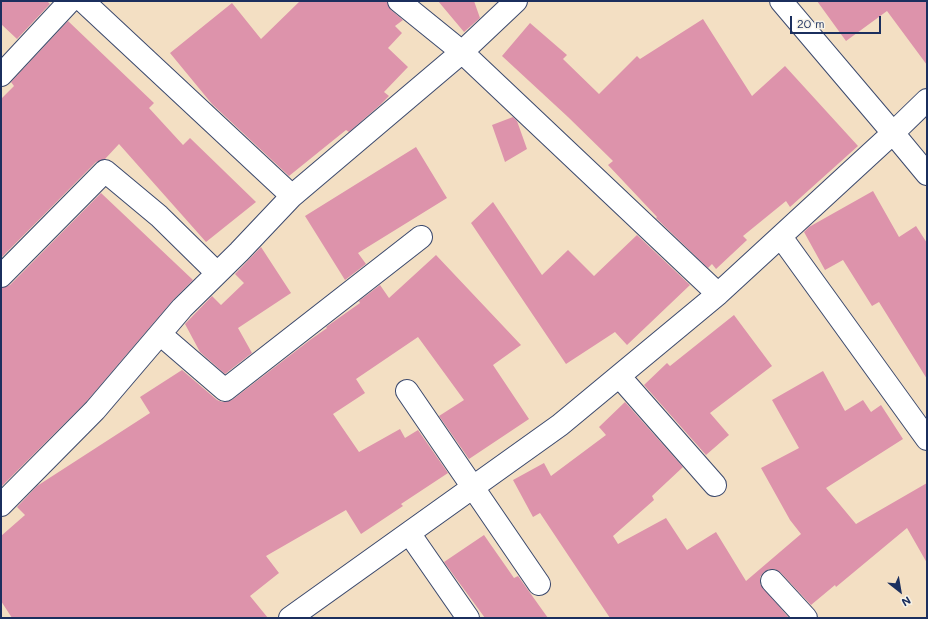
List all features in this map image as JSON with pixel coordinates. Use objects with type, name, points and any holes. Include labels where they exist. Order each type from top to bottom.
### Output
[{"type":"street","points":[[1,75],[70,1]]},
{"type":"street","points":[[83,1],[292,196]]},
{"type":"street","points":[[399,1],[462,52],[718,294]]},
{"type":"street","points":[[1,505],[94,410],[182,308],[239,252],[292,196],[462,52],[516,1]]},
{"type":"street","points":[[781,1],[927,174]]},
{"type":"street","points":[[290,618],[560,424],[718,294],[927,100]]},
{"type":"street","points":[[1,276],[105,171],[159,216],[217,273]]},
{"type":"street","points":[[781,236],[927,439]]},
{"type":"street","points":[[160,334],[225,390],[421,237]]},
{"type":"street","points":[[619,376],[715,485]]},
{"type":"street","points":[[407,391],[539,584]]},
{"type":"street","points":[[409,533],[468,618]]},
{"type":"street","points":[[772,581],[806,618]]},
{"type":"building","points":[[1,1],[47,1],[50,4],[17,39],[1,24]]},
{"type":"building","points":[[300,1],[387,1],[391,10],[403,20],[395,26],[402,33],[388,48],[408,67],[384,92],[389,96],[380,105],[349,132],[346,130],[289,176],[212,104],[170,53],[232,3],[261,39]]},
{"type":"building","points":[[438,1],[474,1],[480,18],[464,32]]},
{"type":"building","points":[[817,1],[927,1],[927,65],[887,11],[846,41]]},
{"type":"building","points":[[703,19],[752,96],[785,66],[858,146],[790,207],[786,201],[743,236],[747,240],[716,269],[712,264],[708,268],[656,218],[657,217],[608,165],[613,161],[502,56],[530,23],[567,55],[563,59],[599,94],[637,56],[640,59]]},
{"type":"building","points":[[68,21],[154,103],[149,108],[183,145],[190,138],[256,202],[206,242],[119,144],[105,159],[96,162],[1,258],[1,99],[14,86],[11,82]]},
{"type":"building","points":[[513,117],[517,121],[527,149],[505,162],[492,125]]},
{"type":"building","points":[[416,147],[447,198],[358,253],[366,264],[345,280],[305,216]]},
{"type":"building","points":[[873,191],[899,237],[916,226],[927,243],[927,379],[879,302],[872,306],[843,260],[825,270],[804,232],[809,227]]},
{"type":"building","points":[[101,193],[193,280],[173,300],[86,402],[1,487],[1,288],[10,285]]},
{"type":"building","points":[[493,202],[542,275],[568,250],[594,276],[637,235],[690,285],[627,345],[615,332],[566,364],[471,223]]},
{"type":"building","points":[[261,247],[291,293],[238,328],[252,353],[225,374],[200,352],[185,324],[212,296],[221,305],[244,283],[235,274]]},
{"type":"building","points":[[436,255],[521,345],[493,365],[529,419],[469,459],[439,416],[464,400],[418,337],[356,379],[365,393],[333,414],[359,452],[400,429],[405,438],[418,430],[448,473],[401,504],[403,506],[361,534],[346,510],[266,556],[279,573],[250,596],[268,618],[12,618],[1,601],[1,536],[25,515],[17,507],[37,486],[150,413],[140,397],[182,370],[217,400],[222,402],[232,400],[327,328],[326,327],[360,303],[359,301],[380,285],[389,298]]},
{"type":"building","points":[[734,315],[772,366],[710,413],[729,435],[706,455],[644,385],[667,363],[670,366]]},
{"type":"building","points":[[823,371],[845,411],[863,400],[871,412],[881,405],[903,439],[826,488],[856,524],[927,483],[927,563],[907,528],[836,587],[835,585],[811,605],[781,573],[775,569],[769,569],[760,577],[760,584],[789,618],[610,618],[540,513],[533,517],[513,480],[544,463],[551,476],[606,435],[599,427],[625,402],[683,467],[652,496],[654,500],[613,536],[618,544],[666,518],[687,550],[716,532],[746,581],[801,534],[790,520],[761,468],[799,448],[772,400]]},
{"type":"building","points":[[484,535],[514,578],[518,576],[548,618],[485,618],[444,562]]}]
